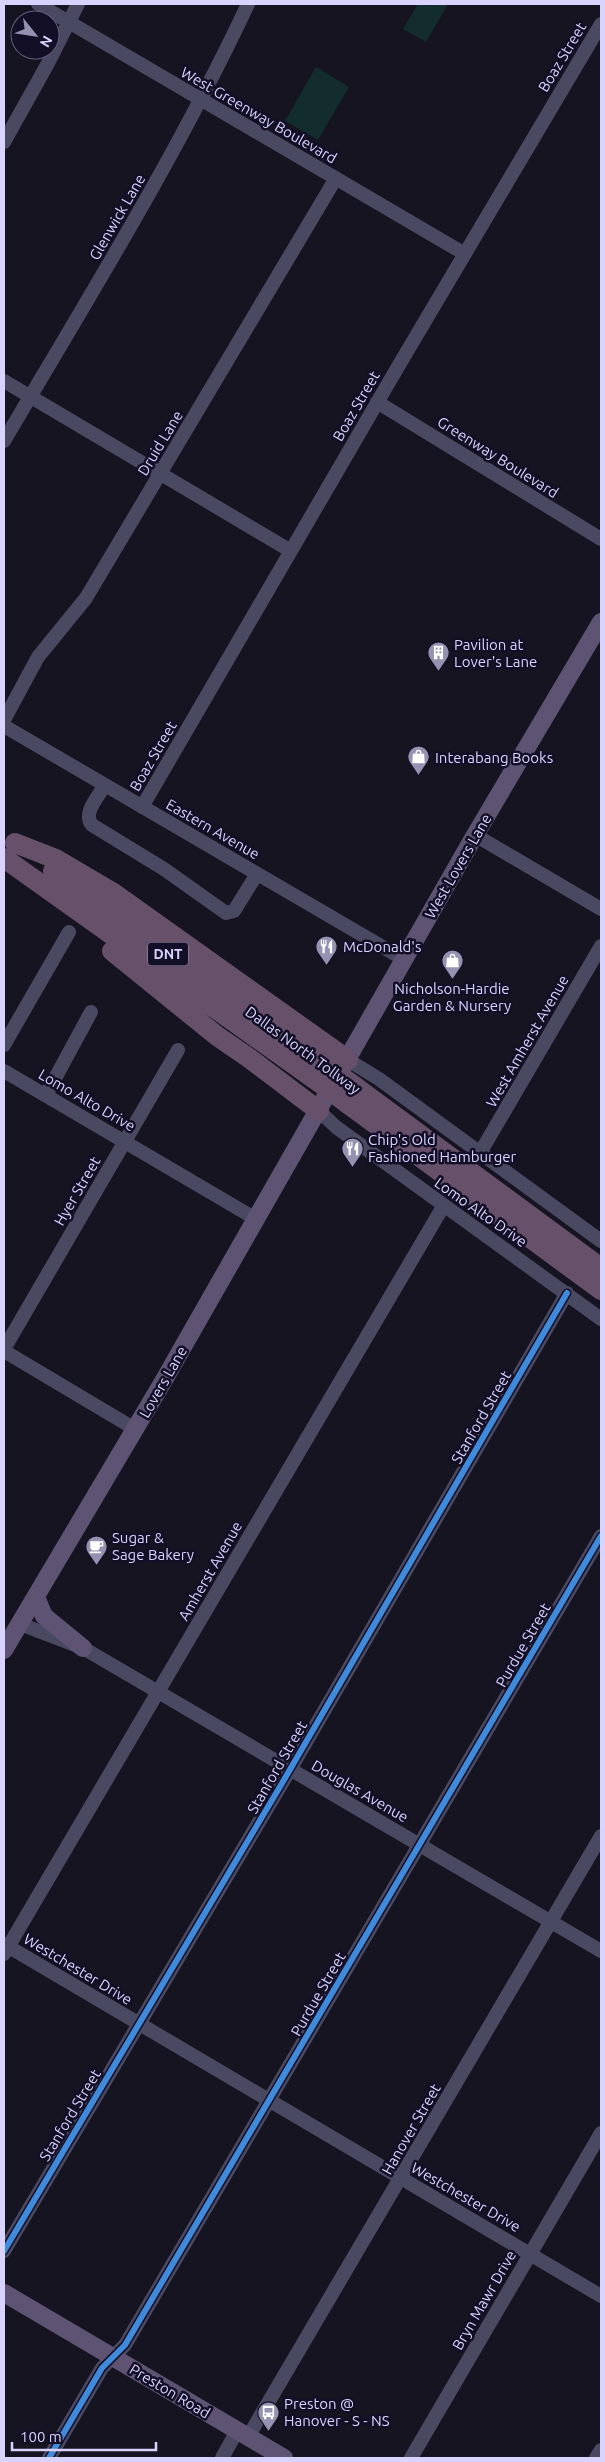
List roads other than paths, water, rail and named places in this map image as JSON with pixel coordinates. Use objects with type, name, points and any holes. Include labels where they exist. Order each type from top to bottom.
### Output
[{"type":"highway","name":"Dallas North Tollway","points":[[7,845],[74,908],[318,1071]]},
{"type":"highway","name":"Dallas North Tollway","points":[[7,845],[353,1096],[601,1268]]},
{"type":"highway","points":[[7,845],[56,859],[112,892],[348,1060]]},
{"type":"highway","points":[[74,908],[102,942],[170,1000],[319,1112]]},
{"type":"highway","name":"Dallas North Tollway","points":[[353,1096],[601,1290]]},
{"type":"main road","name":"West Lovers Lane","points":[[319,1112],[475,835],[601,622]]},
{"type":"main road","name":"Lovers Lane","points":[[10,1636],[36,1597],[319,1112]]},
{"type":"main road","points":[[36,1597],[44,1616],[83,1648]]},
{"type":"main road","name":"Preston Road","points":[[4,2293],[284,2458]]},
{"type":"street","name":"West Greenway Boulevard","points":[[38,4],[465,254]]},
{"type":"street","points":[[4,142],[78,4]]},
{"type":"street","name":"Glenwick Lane","points":[[4,441],[202,100],[248,4]]},
{"type":"street","name":"Boaz Street","points":[[142,807],[377,402],[601,24]]},
{"type":"street","name":"Druid Lane","points":[[4,720],[38,657],[86,598],[336,178]]},
{"type":"street","points":[[4,381],[291,551]]},
{"type":"street","name":"Greenway Boulevard","points":[[377,402],[510,482],[524,494],[601,539]]},
{"type":"street","name":"Eastern Avenue","points":[[4,726],[405,960]]},
{"type":"street","points":[[105,785],[90,811],[88,818],[92,825],[164,869],[226,913],[234,911],[257,874]]},
{"type":"street","points":[[475,835],[601,908]]},
{"type":"street","points":[[4,1045],[69,932]]},
{"type":"street","name":"West Amherst Avenue","points":[[480,1153],[601,946]]},
{"type":"street","points":[[46,1095],[91,1012]]},
{"type":"street","name":"Hyer Street","points":[[4,1350],[178,1050]]},
{"type":"street","points":[[348,1060],[379,1079],[601,1241]]},
{"type":"street","name":"Lomo Alto Drive","points":[[4,1071],[256,1219]]},
{"type":"street","name":"Lomo Alto Drive","points":[[319,1112],[336,1127],[601,1319]]},
{"type":"street","name":"Amherst Avenue","points":[[5,1948],[444,1206]]},
{"type":"street","name":"Stanford Street","points":[[4,2251],[290,1769],[567,1293]]},
{"type":"street","points":[[4,1350],[135,1429]]},
{"type":"street","name":"Purdue Street","points":[[49,2458],[102,2368],[125,2345],[601,1536]]},
{"type":"street","name":"Douglas Avenue","points":[[10,1636],[83,1648],[601,1950]]},
{"type":"street","name":"Hanover Street","points":[[222,2458],[242,2434],[401,2178],[601,1836]]},
{"type":"street","name":"Westchester Drive","points":[[5,1948],[139,2024],[601,2296]]},
{"type":"street","name":"Bryn Mawr Drive","points":[[411,2458],[601,2133]]},
{"type":"street","points":[[596,2458],[601,2450]]},
{"type":"place","name":"Pavilion at Lover's Lane","points":[[438,672]]},
{"type":"place","name":"Interabang Books","points":[[419,776]]},
{"type":"place","name":"McDonald's","points":[[327,965]]},
{"type":"place","name":"Nicholson-Hardie Garden & Nursery","points":[[452,979]]},
{"type":"place","name":"Chip's Old Fashioned Hamburger","points":[[352,1167]]},
{"type":"place","name":"Sugar & Sage Bakery","points":[[96,1565]]},
{"type":"place","name":"Preston @ Hanover - S - NS","points":[[268,2431]]}]
